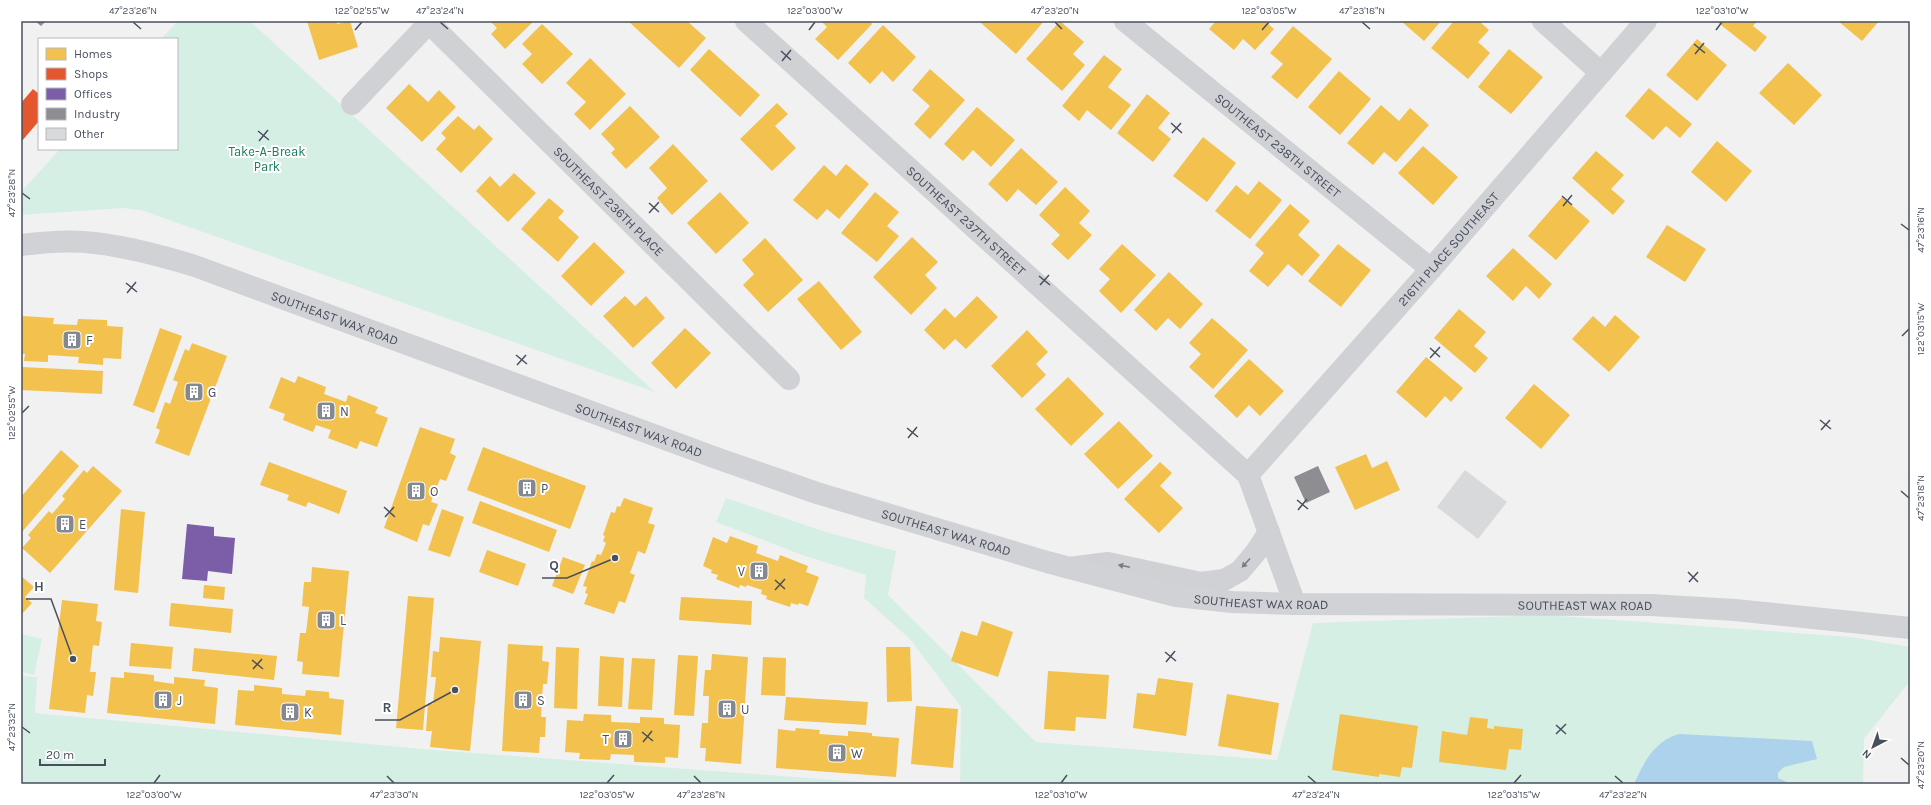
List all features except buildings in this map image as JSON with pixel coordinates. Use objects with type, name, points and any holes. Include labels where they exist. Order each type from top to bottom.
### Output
[{"type":"main road","name":"SOUTHEAST WAX ROAD","points":[[21,245],[44,242],[94,243],[160,256],[195,266],[719,459],[817,493],[1068,568],[1176,596],[1232,602],[1295,604],[1652,605],[1734,610],[1910,628]]},
{"type":"street","name":"SOUTHEAST 237TH STREET","points":[[746,21],[1248,475],[1295,604]]},
{"type":"street","name":"SOUTHEAST 238TH STREET","points":[[1125,21],[1430,269]]},
{"type":"street","points":[[1543,21],[1601,73]]},
{"type":"street","name":"216TH PLACE SOUTHEAST","points":[[1248,475],[1646,21]]},
{"type":"street","points":[[352,104],[427,22]]},
{"type":"street","name":"SOUTHEAST 236TH PLACE","points":[[427,22],[789,379]]},
{"type":"street","points":[[1068,568],[1108,563],[1202,583],[1224,580],[1240,571],[1256,552],[1269,532]]},
{"type":"green space","name":"Take-A-Break Park","points":[[178,21],[250,21],[655,392],[144,211],[124,208],[21,215],[21,192],[59,150],[178,150],[178,38],[162,38]]},
{"type":"green space","points":[[726,498],[826,532],[896,551],[888,595],[1036,742],[1277,760],[1313,623],[1546,615],[1852,637],[1910,647],[1910,681],[1864,739],[1863,784],[960,784],[961,707],[910,639],[864,598],[866,575],[805,556],[716,522]]},
{"type":"green space","points":[[21,634],[42,639],[34,675],[21,672]]},
{"type":"green space","points":[[21,676],[37,677],[35,713],[434,750],[888,784],[21,784]]},
{"type":"water","points":[[1679,734],[1812,741],[1817,759],[1784,767],[1778,773],[1778,778],[1787,782],[1781,784],[1634,784],[1646,760],[1656,747],[1670,737]]},
{"type":"place","name":"F","points":[[72,340]]},
{"type":"place","name":"G","points":[[194,392]]},
{"type":"place","name":"N","points":[[326,411]]},
{"type":"place","name":"P","points":[[527,488]]},
{"type":"place","name":"O","points":[[416,491]]},
{"type":"place","name":"E","points":[[65,524]]},
{"type":"place","name":"Q","points":[[615,558]]},
{"type":"place","name":"V","points":[[759,571]]},
{"type":"place","name":"L","points":[[326,620]]},
{"type":"place","name":"H","points":[[73,659]]},
{"type":"place","name":"R","points":[[455,690]]},
{"type":"place","name":"J","points":[[163,700]]},
{"type":"place","name":"S","points":[[523,700]]},
{"type":"place","name":"U","points":[[727,709]]},
{"type":"place","name":"K","points":[[290,712]]},
{"type":"place","name":"T","points":[[623,739]]},
{"type":"place","name":"W","points":[[837,753]]}]
